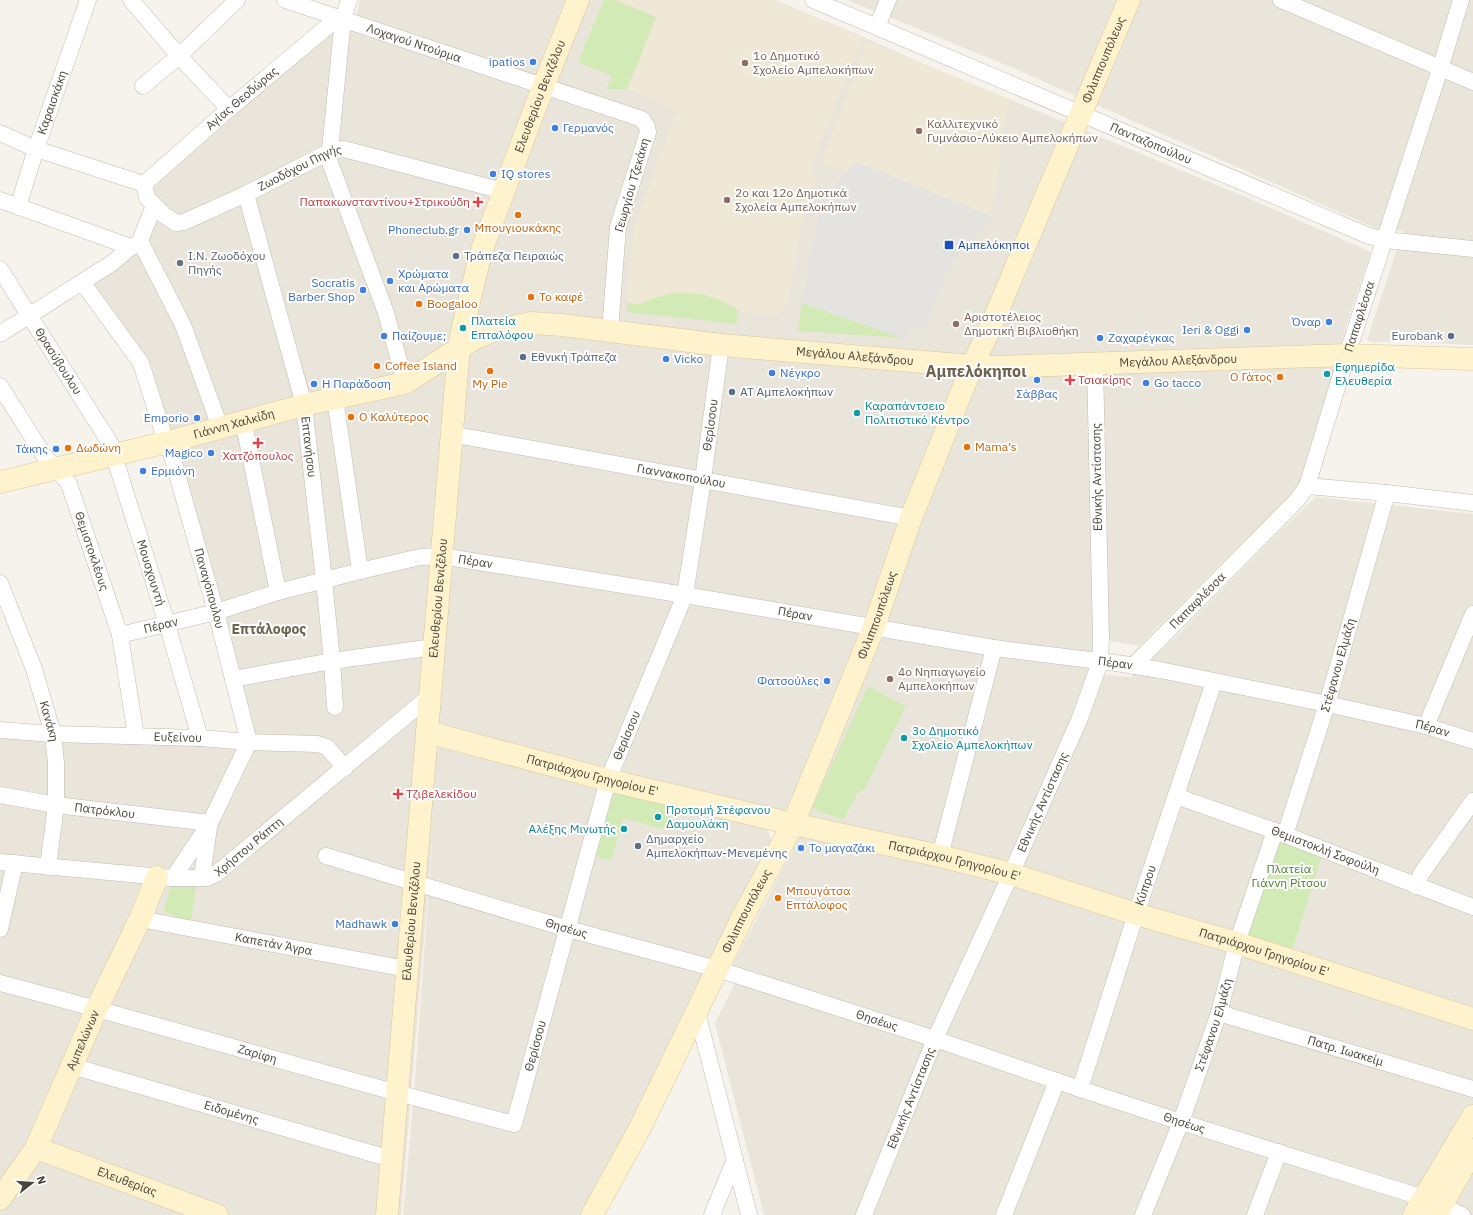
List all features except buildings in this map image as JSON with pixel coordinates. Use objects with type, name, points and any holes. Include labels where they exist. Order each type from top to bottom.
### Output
[{"type":"main road","name":"Ελευθερίου Βενιζέλου","points":[[387,1215],[459,347],[481,252],[543,87],[578,0]]},
{"type":"main road","name":"Φιλιππουπόλεως","points":[[592,1215],[640,1128],[743,916],[793,824],[874,627],[911,518],[972,366],[988,333],[1128,0]]},
{"type":"main road","name":"Μεγάλου Αλεξάνδρου","points":[[459,347],[495,330],[531,323],[562,325],[721,345],[972,366],[1348,355],[1473,359]]},
{"type":"main road","name":"Γιάννη Χαλκίδη","points":[[0,482],[167,442],[243,420],[304,405],[405,383],[459,347]]},
{"type":"main road","points":[[405,383],[456,379]]},
{"type":"main road","name":"Πατριάρχου Γρηγορίου Ε'","points":[[427,732],[608,780],[793,824],[940,856],[1011,874],[1136,914],[1238,943],[1473,1019]]},
{"type":"main road","name":"Αμπελώνων","points":[[0,1199],[36,1148],[97,1008],[140,919],[165,877]]},
{"type":"main road","points":[[1429,1209],[1473,1116]]},
{"type":"main road","name":"Ελευθερίας","points":[[36,1148],[217,1215]]},
{"type":"main road","points":[[1429,1209],[1473,1150]]},
{"type":"street","name":"Καραισκάκη","points":[[18,207],[36,149],[88,0]]},
{"type":"street","points":[[131,0],[179,56],[229,109]]},
{"type":"street","points":[[143,86],[179,56],[236,0]]},
{"type":"street","name":"Λοχαγού Ντούρμα","points":[[285,0],[543,87]]},
{"type":"street","points":[[349,0],[343,19],[329,160],[386,313],[405,383]]},
{"type":"street","name":"Πανταζοπούλου","points":[[813,0],[846,6],[877,27],[1369,236],[1385,240],[1473,249]]},
{"type":"street","points":[[877,27],[888,0]]},
{"type":"street","points":[[1281,0],[1473,82]]},
{"type":"street","name":"Παπαφλέσσα","points":[[1133,666],[1298,499],[1307,486],[1461,0]]},
{"type":"street","name":"Αγίας Θεοδώρας","points":[[144,184],[229,109],[328,26],[343,19]]},
{"type":"street","name":"Γεωργίου Τζεκάκη","points":[[543,87],[637,117],[642,119],[647,127],[647,136],[618,227],[610,331]]},
{"type":"street","points":[[0,133],[36,149],[144,184]]},
{"type":"street","name":"Ζωοδόχου Πηγής","points":[[144,184],[146,198],[172,222],[180,223],[246,194],[331,151],[344,149],[504,191]]},
{"type":"street","name":"Επτανήσου","points":[[246,194],[304,405],[324,580],[335,707]]},
{"type":"street","points":[[0,200],[91,233],[142,246],[183,325],[220,427]]},
{"type":"street","points":[[0,334],[112,263],[135,245],[154,206]]},
{"type":"street","name":"Θρασύβουλου","points":[[0,269],[28,316],[110,443],[115,454]]},
{"type":"street","name":"Παναγόπουλου","points":[[82,282],[141,363],[167,442],[216,612],[249,742]]},
{"type":"street","name":"Θερίσσου","points":[[514,1124],[608,780],[685,596],[703,480],[721,345]]},
{"type":"street","name":"Εθνικής Αντίστασης","points":[[864,1215],[935,1039],[1011,874],[1080,718],[1100,662],[1101,631],[1095,363]]},
{"type":"street","name":"Θεμιστοκλέους","points":[[0,386],[45,457],[69,484],[120,635],[136,736]]},
{"type":"street","points":[[335,398],[360,571]]},
{"type":"street","points":[[243,420],[278,592]]},
{"type":"street","name":"Γιαννακοπούλου","points":[[451,434],[911,518]]},
{"type":"street","name":"Μουσχουντή","points":[[115,454],[200,738]]},
{"type":"street","points":[[1307,486],[1473,503]]},
{"type":"street","name":"Στέφανου Ελμάζη","points":[[1143,1215],[1181,1122],[1219,1013],[1238,943],[1327,704],[1387,493]]},
{"type":"street","name":"Πέραν","points":[[120,635],[216,612],[278,592],[360,571],[420,557],[441,556],[994,648],[1133,666],[1327,704],[1426,726],[1473,741]]},
{"type":"street","name":"Κανάκη","points":[[0,583],[15,617],[34,670],[53,734],[56,763],[56,805],[48,867]]},
{"type":"street","points":[[1426,726],[1473,614]]},
{"type":"street","points":[[233,679],[332,661],[434,647]]},
{"type":"street","points":[[940,856],[994,648]]},
{"type":"street","name":"Κύπρου","points":[[1080,1089],[1136,914],[1214,682]]},
{"type":"street","name":"Χρήστου Ράπτη","points":[[7,863],[165,877],[210,878],[430,696]]},
{"type":"street","name":"Ευξείνου","points":[[0,730],[53,734],[200,738],[249,742],[321,744],[327,747],[344,768]]},
{"type":"street","points":[[165,877],[210,823],[249,742]]},
{"type":"street","name":"Πατρόκλου","points":[[0,795],[56,805],[210,823]]},
{"type":"street","name":"Θεμιστοκλή Σοφούλη","points":[[1176,796],[1280,833],[1473,907]]},
{"type":"street","points":[[1416,886],[1421,874],[1470,811]]},
{"type":"street","points":[[202,878],[210,823]]},
{"type":"street","name":"Θησέως","points":[[326,856],[568,929],[717,969],[935,1039],[1181,1122],[1279,1152],[1429,1209],[1462,1215]]},
{"type":"street","points":[[0,929],[7,863]]},
{"type":"street","name":"Καπετάν Άγρα","points":[[140,919],[407,969]]},
{"type":"street","name":"Ζαρίφη","points":[[0,983],[97,1008],[397,1094],[514,1124]]},
{"type":"street","points":[[697,1012],[749,1215]]},
{"type":"street","name":"Πατρ. Ιωακείμ","points":[[1219,1013],[1473,1089]]},
{"type":"street","name":"Ειδομένης","points":[[72,1066],[391,1160]]},
{"type":"street","points":[[1004,1215],[1057,1080]]},
{"type":"street","points":[[1256,1215],[1279,1152]]},
{"type":"street","points":[[712,1215],[735,1160]]},
{"type":"shaded area","points":[[360,0],[775,0],[912,59],[1243,196],[1371,252],[1345,329],[1332,388],[1302,485],[1139,646],[1100,639],[1095,674],[1130,677],[1174,639],[1269,542],[1316,497],[1473,514],[1473,1116],[1414,1215],[764,1215],[715,1023],[742,970],[732,966],[800,836],[762,816],[773,843],[622,1141],[580,1215],[403,1215],[413,1106],[434,818],[401,1215],[0,1215],[0,732],[249,743],[143,359],[85,283],[136,247],[147,203],[144,184],[229,109],[356,16]]},
{"type":"shaded area","points":[[615,0],[773,0],[863,37],[811,165],[816,181],[803,218],[787,306],[777,315],[755,315],[746,313],[719,299],[699,294],[673,293],[651,299],[640,304],[627,303],[634,228],[677,110],[627,89],[656,17]]},
{"type":"shaded area","points":[[847,0],[1473,0],[1473,345],[1413,342],[1372,342],[1367,340],[1403,231],[1375,228],[1011,67]]},
{"type":"shaded area","name":"Καλλιτεχνικό Γυμνάσιο-Λύκειο Αμπελοκήπων","points":[[867,42],[1009,99],[991,216],[856,162],[847,172],[821,163]]},
{"type":"shaded area","points":[[856,162],[991,216],[949,267],[924,332],[909,328],[906,339],[802,303],[820,202]]},
{"type":"shaded area","points":[[1473,1150],[1473,1215],[1436,1215]]},
{"type":"green space","points":[[604,0],[615,0],[656,17],[627,89],[606,89],[612,76],[578,62]]},
{"type":"green space","points":[[673,293],[700,294],[722,301],[738,310],[737,324],[627,312],[627,303],[640,304],[651,299]]},
{"type":"green space","points":[[802,303],[904,338],[798,331]]},
{"type":"green space","points":[[868,686],[906,706],[864,790],[858,792],[843,820],[812,808]]},
{"type":"green space","points":[[615,791],[672,807],[666,830],[623,818],[611,861],[595,856]]},
{"type":"green space","name":"Πλατεία Γιάννη Ρίτσου","points":[[1274,839],[1322,855],[1292,951],[1244,936]]},
{"type":"green space","points":[[196,886],[191,921],[164,912],[170,887]]},
{"type":"place","name":"ipatios","points":[[533,62]]},
{"type":"place","name":"1ο Δημοτικό Σχολείο Αμπελοκήπων","points":[[745,63]]},
{"type":"place","name":"Γερμανός","points":[[555,128]]},
{"type":"place","name":"Καλλιτεχνικό Γυμνάσιο-Λύκειο Αμπελοκήπων","points":[[919,131]]},
{"type":"place","name":"IQ stores","points":[[493,174]]},
{"type":"place","name":"2ο και 12ο Δημοτικά Σχολεία Αμπελοκήπων","points":[[727,200]]},
{"type":"place","name":"Παπακωνσταντίνου+Στρικούδη","points":[[478,202]]},
{"type":"place","name":"Μπουγιουκάκης","points":[[518,215]]},
{"type":"place","name":"Phoneclub.gr","points":[[467,230]]},
{"type":"place","name":"Αμπελόκηποι","points":[[949,245]]},
{"type":"place","name":"Τράπεζα Πειραιώς","points":[[456,256]]},
{"type":"place","name":"Ι.Ν. Ζωοδόχου Πηγής","points":[[180,263]]},
{"type":"place","name":"Χρώματα και Αρώματα","points":[[390,281]]},
{"type":"place","name":"Socratis Barber Shop","points":[[363,290]]},
{"type":"place","name":"Το καφέ","points":[[531,297]]},
{"type":"place","name":"Boogaloo","points":[[419,304]]},
{"type":"place","name":"Όναρ","points":[[1329,322]]},
{"type":"place","name":"Αριστοτέλειος Δημοτική Βιβλιοθήκη","points":[[956,324]]},
{"type":"place","name":"Πλατεία Επταλόφου","points":[[463,328]]},
{"type":"place","name":"Ieri & Oggi","points":[[1247,330]]},
{"type":"place","name":"Παίζουμε;","points":[[384,336]]},
{"type":"place","name":"Eurobank","points":[[1451,336]]},
{"type":"place","name":"Ζαχαρέγκας","points":[[1100,338]]},
{"type":"place","name":"Εθνική Τράπεζα","points":[[523,357]]},
{"type":"place","name":"Vicko","points":[[666,359]]},
{"type":"place","name":"Coffee Island","points":[[377,366]]},
{"type":"place","name":"My Pie","points":[[490,371]]},
{"type":"place","name":"Νέγκρο","points":[[772,373]]},
{"type":"place","name":"Εφημερίδα Ελευθερία","points":[[1327,374]]},
{"type":"place","name":"Ο Γάτος","points":[[1280,377]]},
{"type":"place","name":"Σάββας","points":[[1037,380]]},
{"type":"place","name":"Τσιακίρης","points":[[1070,380]]},
{"type":"place","name":"Go tacco","points":[[1146,383]]},
{"type":"place","name":"Η Παράδοση","points":[[314,384]]},
{"type":"place","name":"ΑΤ Αμπελοκήπων","points":[[732,392]]},
{"type":"place","name":"Καραπάντσειο Πολιτιστικό Κέντρο","points":[[857,413]]},
{"type":"place","name":"Ο Καλύτερος","points":[[351,417]]},
{"type":"place","name":"Emporio","points":[[197,418]]},
{"type":"place","name":"Χατζόπουλος","points":[[258,443]]},
{"type":"place","name":"Mama’s","points":[[967,447]]},
{"type":"place","name":"Δωδώνη","points":[[68,448]]},
{"type":"place","name":"Τάκης","points":[[56,449]]},
{"type":"place","name":"Magico","points":[[211,453]]},
{"type":"place","name":"Ερμιόνη","points":[[143,471]]},
{"type":"place","name":"4ο Νηπιαγωγείο Αμπελοκήπων","points":[[890,679]]},
{"type":"place","name":"Φατσούλες","points":[[827,681]]},
{"type":"place","name":"3ο Δημοτικό Σχολείο Αμπελοκήπων","points":[[904,738]]},
{"type":"place","name":"Τζιβελεκίδου","points":[[398,794]]},
{"type":"place","name":"Προτομή Στέφανου Δαμουλάκη","points":[[658,817]]},
{"type":"place","name":"Αλέξης Μινωτής","points":[[624,829]]},
{"type":"place","name":"Δημαρχείο Αμπελοκήπων-Μενεμένης","points":[[638,846]]},
{"type":"place","name":"Το μαγαζάκι","points":[[801,848]]},
{"type":"place","name":"Μπουγάτσα Επτάλοφος","points":[[778,898]]},
{"type":"place","name":"Madhawk","points":[[395,924]]},
{"type":"district","name":"Αμπελόκηποι","points":[[976,371]]},
{"type":"district","name":"Επτάλοφος","points":[[269,629]]}]
